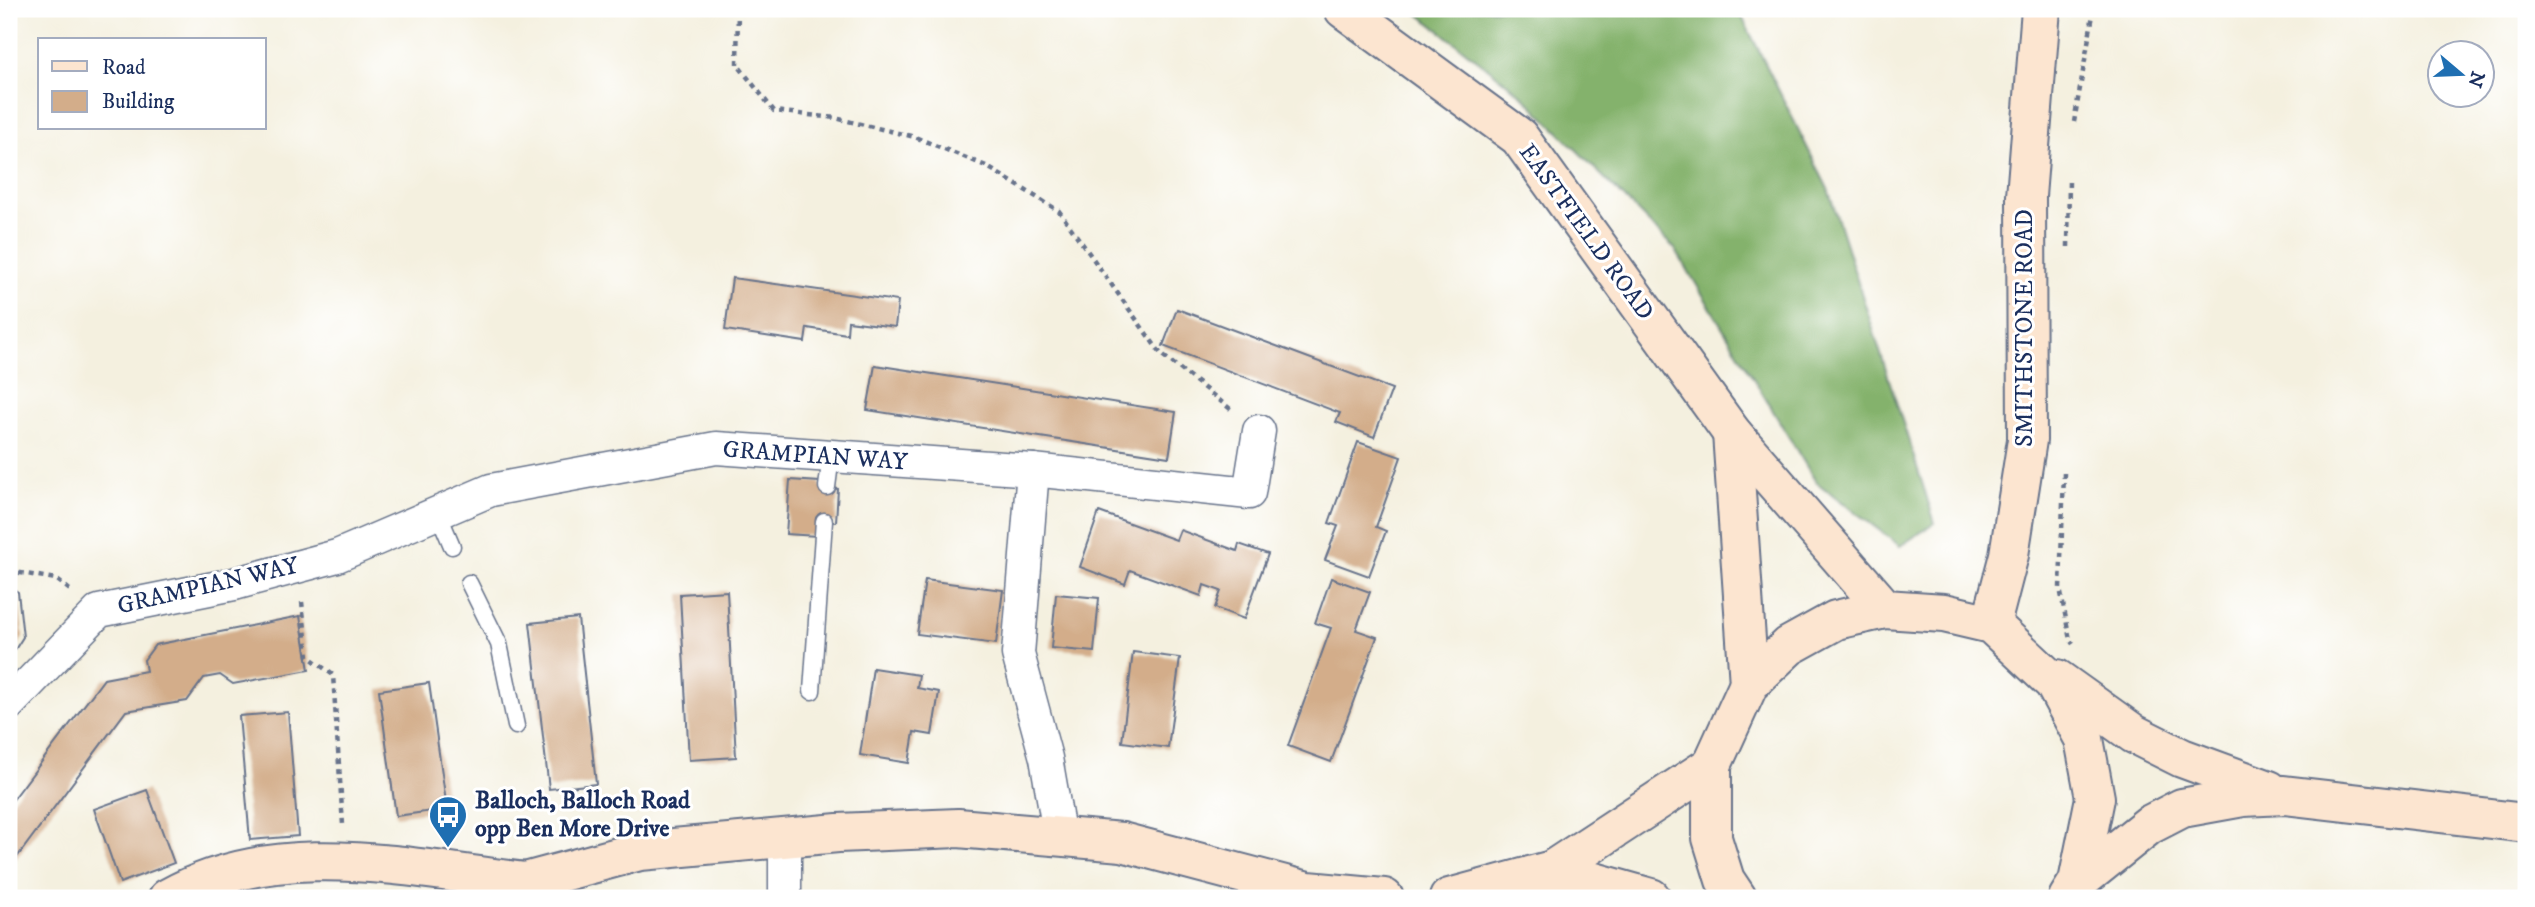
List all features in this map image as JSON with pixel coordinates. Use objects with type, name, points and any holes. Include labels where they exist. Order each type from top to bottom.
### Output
[{"type":"main road","name":"EASTFIELD ROAD","points":[[1344,9],[1518,137],[1732,433],[1885,609]]},
{"type":"main road","name":"SMITHSTONE ROAD","points":[[1991,624],[2009,555],[2027,440],[2026,196],[2041,9]]},
{"type":"main road","name":"SMITHSTONE ROAD","points":[[2026,196],[2058,9]]},
{"type":"main road","points":[[1732,433],[1749,684]]},
{"type":"main road","points":[[1737,898],[1725,880],[1712,838],[1712,765],[1749,684],[1789,646],[1836,620],[1885,609],[1944,613],[1991,624],[2034,661],[2134,734],[2182,758],[2284,795]]},
{"type":"main road","points":[[2034,661],[2054,683],[2084,739],[2095,798],[2073,890]]},
{"type":"main road","points":[[1449,898],[1552,870],[1712,765]]},
{"type":"main road","points":[[2073,890],[2149,825],[2182,808],[2243,797],[2284,795],[2526,823]]},
{"type":"main road","points":[[491,898],[525,882],[640,851],[785,837],[958,828],[1122,842],[1308,891],[1384,898]]},
{"type":"main road","points":[[168,898],[195,883],[241,868],[282,861],[346,862],[525,882]]},
{"type":"main road","points":[[1552,870],[1651,898]]},
{"type":"street","name":"GRAMPIAN WAY","points":[[9,704],[99,611],[234,584],[337,556],[491,490],[716,448],[1033,470],[1249,493],[1259,431]]},
{"type":"street","points":[[1033,470],[1018,654],[1046,758],[1060,838]]},
{"type":"street","points":[[785,837],[786,898]]},
{"type":"lane","points":[[827,487],[831,456]]},
{"type":"lane","points":[[438,513],[452,546]]},
{"type":"lane","points":[[813,691],[824,521]]},
{"type":"lane","points":[[468,583],[499,644],[516,726]]},
{"type":"path","points":[[738,9],[737,64],[774,111],[835,118],[915,137],[986,166],[1059,211],[1161,354],[1259,431]]},
{"type":"path","points":[[2072,131],[2094,9]]},
{"type":"path","points":[[2068,256],[2069,173]]},
{"type":"path","points":[[2064,463],[2060,587],[2070,640],[2079,650]]},
{"type":"path","points":[[297,566],[308,656],[333,675],[346,862]]},
{"type":"path","points":[[9,571],[56,579],[99,611]]},
{"type":"green space","points":[[1412,9],[1738,9],[1828,189],[1935,523],[1900,546],[1816,482],[1675,249],[1522,95]]},
{"type":"building","points":[[732,278],[898,301],[895,327],[848,321],[847,334],[807,328],[805,342],[725,330]]},
{"type":"building","points":[[1177,309],[1392,389],[1374,437],[1336,422],[1340,413],[1163,346]]},
{"type":"building","points":[[875,365],[1176,412],[1169,457],[867,410]]},
{"type":"building","points":[[1358,442],[1401,457],[1376,527],[1386,531],[1369,576],[1325,560],[1338,526],[1329,523]]},
{"type":"building","points":[[790,480],[820,482],[821,487],[838,489],[836,522],[818,521],[817,536],[786,534]]},
{"type":"building","points":[[1099,512],[1176,540],[1180,530],[1237,551],[1239,544],[1268,554],[1244,619],[1215,608],[1221,591],[1204,585],[1201,596],[1130,570],[1125,584],[1080,567]]},
{"type":"building","points":[[1331,578],[1370,592],[1356,630],[1377,637],[1331,762],[1288,746],[1331,628],[1315,623]]},
{"type":"building","points":[[925,580],[1003,590],[996,644],[917,634]]},
{"type":"building","points":[[9,589],[18,592],[23,637],[9,659]]},
{"type":"building","points":[[727,591],[736,757],[689,760],[680,594]]},
{"type":"building","points":[[1056,594],[1099,598],[1094,652],[1051,648]]},
{"type":"building","points":[[300,616],[309,670],[233,684],[220,675],[204,678],[187,701],[126,711],[9,868],[9,805],[104,679],[146,671],[144,660],[155,645]]},
{"type":"building","points":[[578,618],[596,784],[549,789],[530,623]]},
{"type":"building","points":[[1133,652],[1180,658],[1168,748],[1122,742]]},
{"type":"building","points":[[873,668],[919,675],[917,688],[939,692],[932,735],[914,732],[909,763],[860,755]]},
{"type":"building","points":[[429,683],[447,809],[396,816],[379,690]]},
{"type":"building","points":[[288,712],[298,836],[250,840],[239,716]]},
{"type":"building","points":[[147,790],[174,863],[120,883],[94,809]]},
{"type":"place","name":"Balloch, Balloch Road opp Ben More Drive","points":[[448,849]]}]
